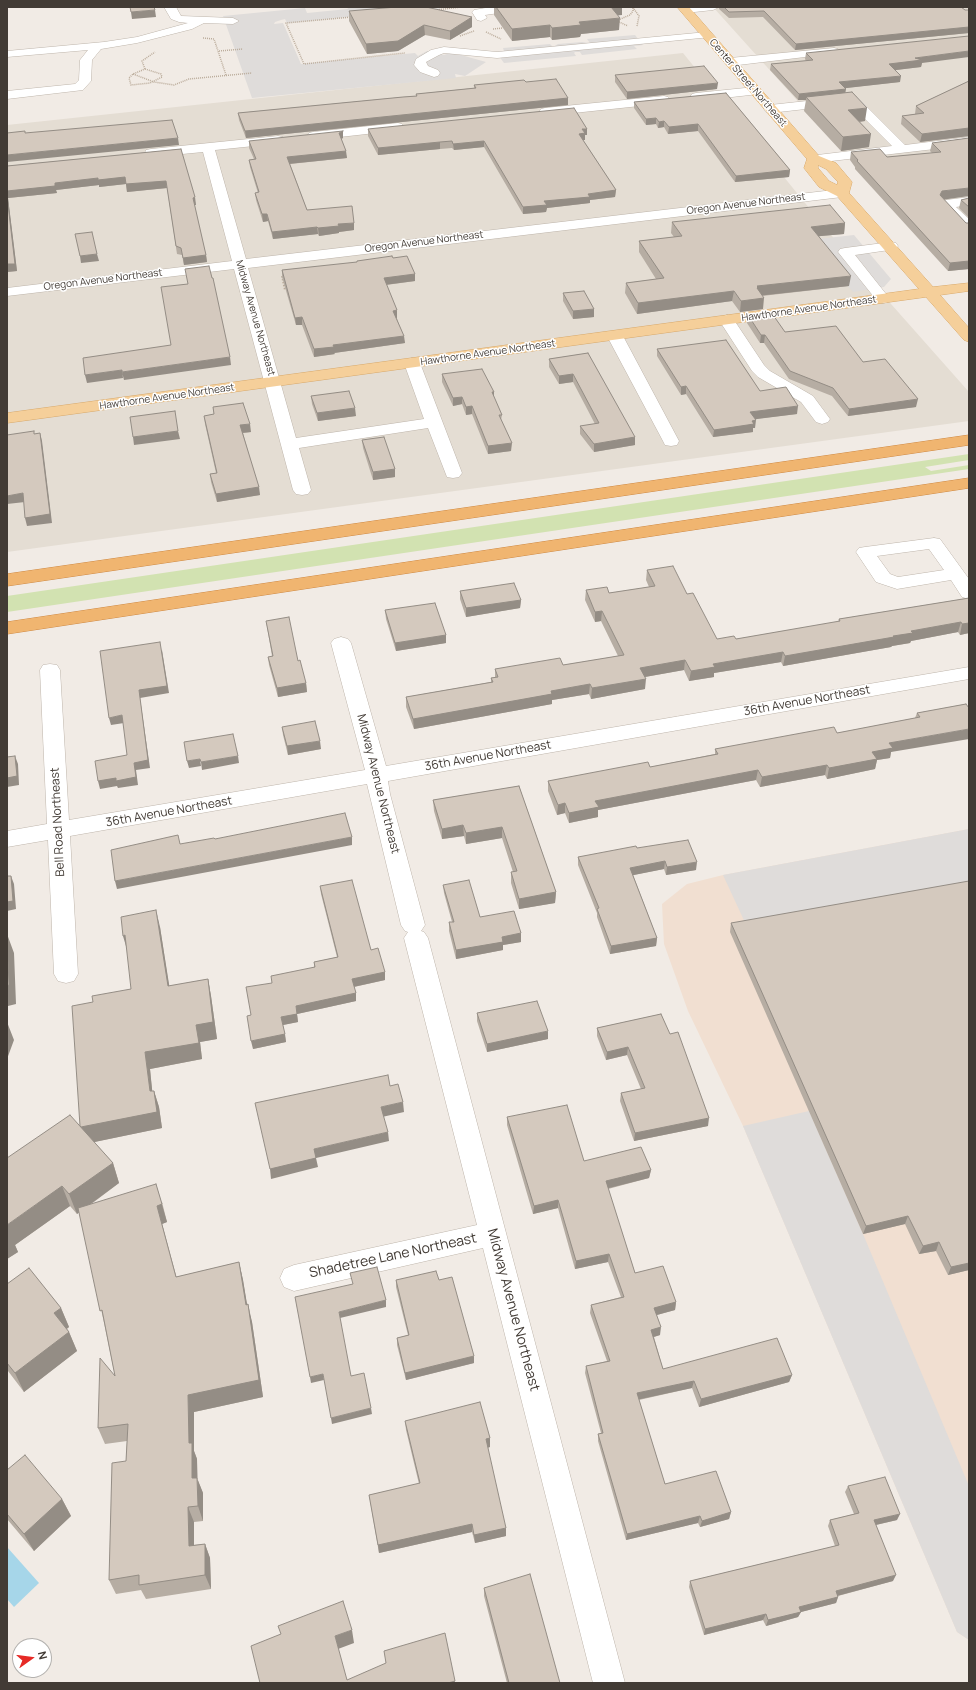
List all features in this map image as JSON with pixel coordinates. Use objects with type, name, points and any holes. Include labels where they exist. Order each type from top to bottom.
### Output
[{"type":"highway","points":[[7,580],[969,440]]},
{"type":"highway","points":[[7,628],[969,483]]},
{"type":"main road","name":"Center Street Northeast","points":[[684,8],[814,159],[811,168],[824,184],[842,193],[891,246],[969,337]]},
{"type":"main road","name":"Hawthorne Avenue Northeast","points":[[7,418],[969,287]]},
{"type":"street","points":[[170,7],[172,14],[179,19],[202,20]]},
{"type":"street","points":[[481,18],[478,12],[499,10],[497,7]]},
{"type":"street","points":[[684,8],[713,7]]},
{"type":"street","points":[[7,54],[97,46],[150,38],[188,27],[217,15],[233,21]]},
{"type":"street","points":[[434,73],[424,69],[420,65],[420,61],[435,52],[444,50],[497,55],[706,35]]},
{"type":"street","points":[[7,95],[79,87],[85,81],[86,60],[97,46]]},
{"type":"street","points":[[730,62],[842,50]]},
{"type":"street","points":[[533,113],[754,91]]},
{"type":"street","points":[[770,109],[853,100],[902,149]]},
{"type":"street","points":[[301,137],[407,126]]},
{"type":"street","points":[[137,154],[287,139]]},
{"type":"street","points":[[814,159],[969,141]]},
{"type":"street","name":"Midway Avenue Northeast","points":[[208,147],[302,490]]},
{"type":"street","name":"Oregon Avenue Northeast","points":[[7,292],[240,263],[842,193]]},
{"type":"street","points":[[969,201],[946,204],[969,227]]},
{"type":"street","points":[[883,299],[845,252],[891,246]]},
{"type":"street","points":[[726,320],[758,368],[764,374],[807,399],[822,419]]},
{"type":"street","points":[[615,336],[671,441]]},
{"type":"street","points":[[412,363],[453,472]]},
{"type":"street","points":[[290,444],[434,422]]},
{"type":"street","points":[[956,574],[897,583],[883,578],[865,552],[934,543],[956,574],[969,593]]},
{"type":"street","name":"Midway Avenue Northeast","points":[[341,643],[375,763],[380,794],[609,1683]]},
{"type":"street","name":"Bell Road Northeast","points":[[50,670],[66,974]]},
{"type":"street","name":"36th Avenue Northeast","points":[[7,839],[969,673]]},
{"type":"street","name":"Shadetree Lane Northeast","points":[[294,1278],[493,1234]]},
{"type":"path","points":[[435,10],[462,7]]},
{"type":"path","points":[[448,8],[452,14]]},
{"type":"path","points":[[614,20],[630,15],[633,8],[639,16],[639,22],[632,30]]},
{"type":"path","points":[[354,17],[286,24],[304,64],[405,53]]},
{"type":"path","points":[[464,29],[470,32]]},
{"type":"path","points":[[484,31],[504,40]]},
{"type":"path","points":[[198,38],[214,39],[226,75]]},
{"type":"path","points":[[219,51],[243,49]]},
{"type":"path","points":[[145,69],[161,74],[162,78],[154,82],[131,84],[128,82],[129,78],[133,74],[145,69]]},
{"type":"path","points":[[133,74],[154,82],[174,85],[189,79],[252,73]]},
{"type":"path","points":[[281,272],[285,290]]},
{"type":"shaded area","points":[[347,7],[454,7],[287,23],[285,19],[275,22],[274,24],[283,23],[301,64],[415,53],[418,56],[427,51],[444,55],[450,53],[461,55],[486,62],[465,76],[455,74],[456,78],[252,98],[223,16],[305,8],[307,13],[348,9]]},
{"type":"shaded area","points":[[713,7],[969,7],[969,220],[911,227]]},
{"type":"shaded area","points":[[635,35],[643,45],[634,46],[637,49],[582,55],[580,52],[575,52],[574,53],[576,56],[504,63],[496,52],[504,51],[503,48],[550,44],[553,47],[558,44],[582,42],[590,43],[587,39]]},
{"type":"shaded area","points":[[683,53],[845,252],[969,392],[969,421],[7,552],[7,125]]},
{"type":"shaded area","points":[[854,235],[891,279],[884,287],[853,292],[809,240]]},
{"type":"shaded area","points":[[969,829],[969,1640],[957,1632],[743,1126],[688,1011],[664,944],[662,904],[687,884],[723,875]]},
{"type":"shaded area","points":[[969,829],[969,887],[748,929],[723,875]]},
{"type":"shaded area","points":[[809,1111],[863,1234],[969,1486],[969,1640],[957,1632],[743,1126]]},
{"type":"green space","points":[[969,454],[969,460],[925,467],[931,471],[969,465],[969,469],[7,612],[7,596]]},
{"type":"water","points":[[7,1547],[39,1583],[14,1607],[7,1599]]},
{"type":"building","points":[[130,7],[154,7],[155,10],[131,12]]},
{"type":"building","points":[[397,7],[426,7],[472,17],[450,31],[424,25],[398,41],[366,44],[349,11]]},
{"type":"building","points":[[496,7],[611,7],[620,18],[579,22],[581,25],[552,28],[550,25],[512,29]]},
{"type":"building","points":[[724,7],[961,7],[965,10],[969,10],[969,27],[796,44],[764,11],[729,12]]},
{"type":"building","points":[[969,36],[969,51],[915,58],[922,60],[889,64],[901,76],[839,82],[846,89],[799,94],[771,64],[813,60],[806,53]]},
{"type":"building","points":[[704,66],[718,83],[627,92],[615,75]]},
{"type":"building","points":[[556,79],[568,98],[245,131],[238,113],[417,96],[416,94],[476,88],[474,85],[524,80],[526,82]]},
{"type":"building","points":[[969,81],[969,128],[922,134],[902,116],[924,113],[916,106]]},
{"type":"building","points":[[852,92],[867,108],[848,110],[871,134],[843,137],[806,97]]},
{"type":"building","points":[[726,93],[790,170],[736,176],[698,124],[669,127],[664,121],[659,122],[656,118],[646,119],[634,102]]},
{"type":"building","points":[[574,108],[587,129],[582,129],[585,133],[579,134],[616,190],[588,194],[590,197],[544,201],[547,205],[523,207],[484,141],[453,144],[452,141],[378,148],[368,129]]},
{"type":"building","points":[[172,120],[178,138],[7,155],[7,133],[25,131],[25,133]]},
{"type":"building","points":[[343,131],[339,133],[346,151],[287,157],[307,210],[352,206],[354,223],[338,224],[339,226],[272,232],[267,214],[262,214],[255,193],[259,192],[249,160],[256,159],[249,141]]},
{"type":"building","points":[[969,138],[969,188],[942,191],[940,195],[966,223],[969,223],[969,261],[950,263],[857,161],[858,160],[851,152],[880,149],[887,157],[941,152],[932,143]]},
{"type":"building","points":[[181,149],[195,197],[193,198],[206,255],[183,258],[181,248],[176,246],[166,181],[126,184],[125,177],[98,180],[98,178],[55,183],[55,186],[7,191],[7,166]]},
{"type":"building","points":[[7,196],[15,264],[7,264]]},
{"type":"building","points":[[969,198],[969,207],[961,200]]},
{"type":"building","points":[[830,205],[845,223],[811,227],[851,276],[757,286],[764,298],[741,301],[734,291],[638,303],[626,283],[664,278],[639,241],[682,236],[672,222]]},
{"type":"building","points":[[92,232],[97,254],[80,256],[75,234]]},
{"type":"building","points":[[392,256],[393,258],[407,256],[415,274],[384,278],[397,310],[393,311],[404,336],[333,345],[334,347],[314,349],[302,317],[295,318],[282,270],[357,262]]},
{"type":"building","points":[[209,266],[230,357],[122,372],[122,370],[85,375],[83,358],[171,345],[161,287],[188,284],[185,269]]},
{"type":"building","points":[[584,291],[594,309],[573,311],[563,293]]},
{"type":"building","points":[[771,312],[785,332],[836,326],[863,362],[885,359],[918,399],[849,409],[833,388],[790,371],[765,335],[761,335],[748,315]]},
{"type":"building","points":[[726,340],[760,391],[786,387],[798,406],[750,412],[756,420],[752,421],[754,424],[714,430],[686,386],[681,387],[657,349]]},
{"type":"building","points":[[588,353],[635,437],[594,444],[580,426],[599,423],[573,374],[559,376],[549,359]]},
{"type":"building","points":[[482,369],[494,392],[492,392],[502,415],[499,415],[512,443],[488,446],[472,406],[466,407],[462,397],[453,398],[442,374]]},
{"type":"building","points":[[349,391],[355,408],[317,413],[311,396]]},
{"type":"building","points":[[243,403],[250,424],[240,425],[259,487],[216,494],[210,474],[217,473],[204,416],[214,414],[213,407]]},
{"type":"building","points":[[175,411],[178,431],[133,437],[130,417]]},
{"type":"building","points":[[34,431],[34,434],[40,433],[50,514],[25,518],[23,493],[7,496],[7,435]]},
{"type":"building","points":[[384,437],[395,469],[373,472],[362,440]]},
{"type":"building","points":[[673,566],[687,594],[693,593],[717,639],[734,636],[736,639],[840,621],[839,619],[969,598],[969,623],[962,624],[961,622],[911,631],[913,633],[893,636],[894,637],[785,656],[783,652],[713,664],[715,667],[691,671],[685,660],[640,668],[646,679],[592,688],[590,684],[551,691],[552,694],[413,719],[406,697],[493,682],[491,678],[498,677],[495,669],[560,658],[563,665],[624,655],[602,611],[595,612],[586,590],[607,587],[609,593],[655,586],[647,570]]},
{"type":"building","points":[[514,583],[521,600],[466,608],[460,591]]},
{"type":"building","points":[[435,603],[446,635],[395,643],[385,610]]},
{"type":"building","points":[[289,617],[298,661],[300,660],[306,683],[277,688],[268,657],[273,656],[266,621]]},
{"type":"building","points":[[160,642],[167,686],[139,690],[148,760],[134,763],[136,777],[116,781],[116,778],[98,781],[95,761],[127,755],[122,715],[109,718],[100,651]]},
{"type":"building","points":[[966,704],[969,708],[969,729],[889,743],[893,748],[872,752],[877,759],[829,768],[827,765],[762,777],[758,770],[595,801],[599,807],[569,813],[565,803],[558,805],[548,781],[648,762],[650,767],[718,754],[715,749],[834,727],[837,733],[920,717],[917,713]]},
{"type":"building","points":[[315,721],[320,741],[287,746],[282,727]]},
{"type":"building","points":[[233,734],[238,756],[201,762],[200,759],[187,761],[184,742]]},
{"type":"building","points":[[15,756],[17,776],[7,778],[7,757]]},
{"type":"building","points":[[519,786],[556,892],[519,899],[511,872],[517,871],[502,827],[466,833],[463,825],[442,829],[433,800]]},
{"type":"building","points":[[345,813],[352,837],[115,881],[111,850],[178,835],[180,844],[215,839]]},
{"type":"building","points":[[688,840],[697,862],[667,867],[665,861],[630,868],[657,938],[611,946],[597,909],[599,908],[578,857],[636,846],[637,848]]},
{"type":"building","points":[[7,876],[11,876],[13,901],[7,902]]},
{"type":"building","points":[[352,880],[371,950],[378,948],[385,972],[352,979],[356,993],[296,1006],[297,1014],[281,1017],[285,1034],[251,1041],[247,1016],[251,1015],[246,987],[272,983],[271,976],[315,967],[314,962],[338,957],[320,886]]},
{"type":"building","points":[[469,880],[480,917],[514,911],[521,933],[502,937],[503,942],[456,950],[449,922],[454,922],[443,885]]},
{"type":"building","points":[[969,881],[969,1263],[951,1267],[939,1242],[923,1246],[908,1216],[866,1226],[731,923]]},
{"type":"building","points":[[156,910],[168,986],[208,979],[213,1022],[196,1025],[199,1043],[145,1052],[150,1091],[154,1091],[157,1112],[81,1127],[72,1006],[93,1002],[92,996],[131,989],[125,935],[123,936],[121,917]]},
{"type":"building","points":[[7,935],[9,985],[7,986]]},
{"type":"building","points":[[537,1001],[548,1031],[487,1044],[477,1013]]},
{"type":"building","points":[[661,1014],[670,1034],[678,1032],[709,1118],[635,1133],[621,1093],[645,1088],[628,1047],[607,1052],[597,1028]]},
{"type":"building","points":[[388,1075],[390,1086],[398,1084],[403,1102],[381,1107],[388,1132],[314,1149],[316,1158],[270,1169],[255,1103]]},
{"type":"building","points":[[567,1105],[584,1161],[641,1147],[651,1170],[606,1181],[635,1273],[663,1266],[676,1302],[654,1308],[661,1327],[651,1330],[663,1369],[777,1338],[792,1375],[701,1399],[694,1381],[637,1393],[665,1484],[716,1471],[731,1512],[702,1521],[700,1516],[627,1534],[598,1434],[603,1433],[586,1366],[610,1361],[591,1305],[624,1297],[609,1254],[576,1261],[558,1200],[534,1206],[507,1117]]},
{"type":"building","points":[[70,1115],[113,1163],[69,1194],[62,1186],[7,1225],[7,1158]]},
{"type":"building","points":[[156,1184],[162,1204],[157,1206],[176,1277],[239,1262],[246,1305],[248,1304],[259,1380],[188,1395],[189,1443],[192,1443],[192,1478],[197,1478],[198,1506],[188,1507],[189,1546],[205,1544],[205,1575],[139,1585],[139,1575],[109,1580],[112,1463],[126,1461],[128,1424],[98,1428],[100,1358],[115,1376],[102,1310],[100,1311],[78,1208]]},
{"type":"building","points":[[377,1267],[386,1300],[339,1312],[351,1376],[364,1373],[371,1408],[331,1418],[323,1374],[310,1377],[295,1297],[353,1284],[350,1273]]},
{"type":"building","points":[[29,1268],[61,1308],[54,1313],[69,1332],[15,1373],[7,1363],[7,1284]]},
{"type":"building","points":[[436,1271],[439,1280],[452,1277],[474,1356],[405,1373],[397,1338],[409,1335],[396,1280]]},
{"type":"building","points":[[480,1402],[490,1438],[486,1439],[506,1528],[474,1535],[472,1524],[378,1545],[369,1495],[420,1483],[405,1421]]},
{"type":"building","points":[[25,1455],[62,1499],[24,1534],[7,1514],[7,1470]]},
{"type":"building","points":[[885,1477],[900,1514],[874,1520],[896,1575],[836,1591],[838,1597],[799,1607],[801,1612],[768,1620],[766,1614],[705,1629],[690,1581],[839,1545],[830,1520],[859,1513],[848,1486]]},
{"type":"building","points":[[530,1574],[560,1683],[509,1683],[484,1588]]},
{"type":"building","points":[[343,1601],[352,1630],[335,1636],[347,1680],[386,1663],[384,1651],[445,1633],[455,1681],[448,1683],[260,1683],[251,1646],[281,1634],[278,1626]]}]
